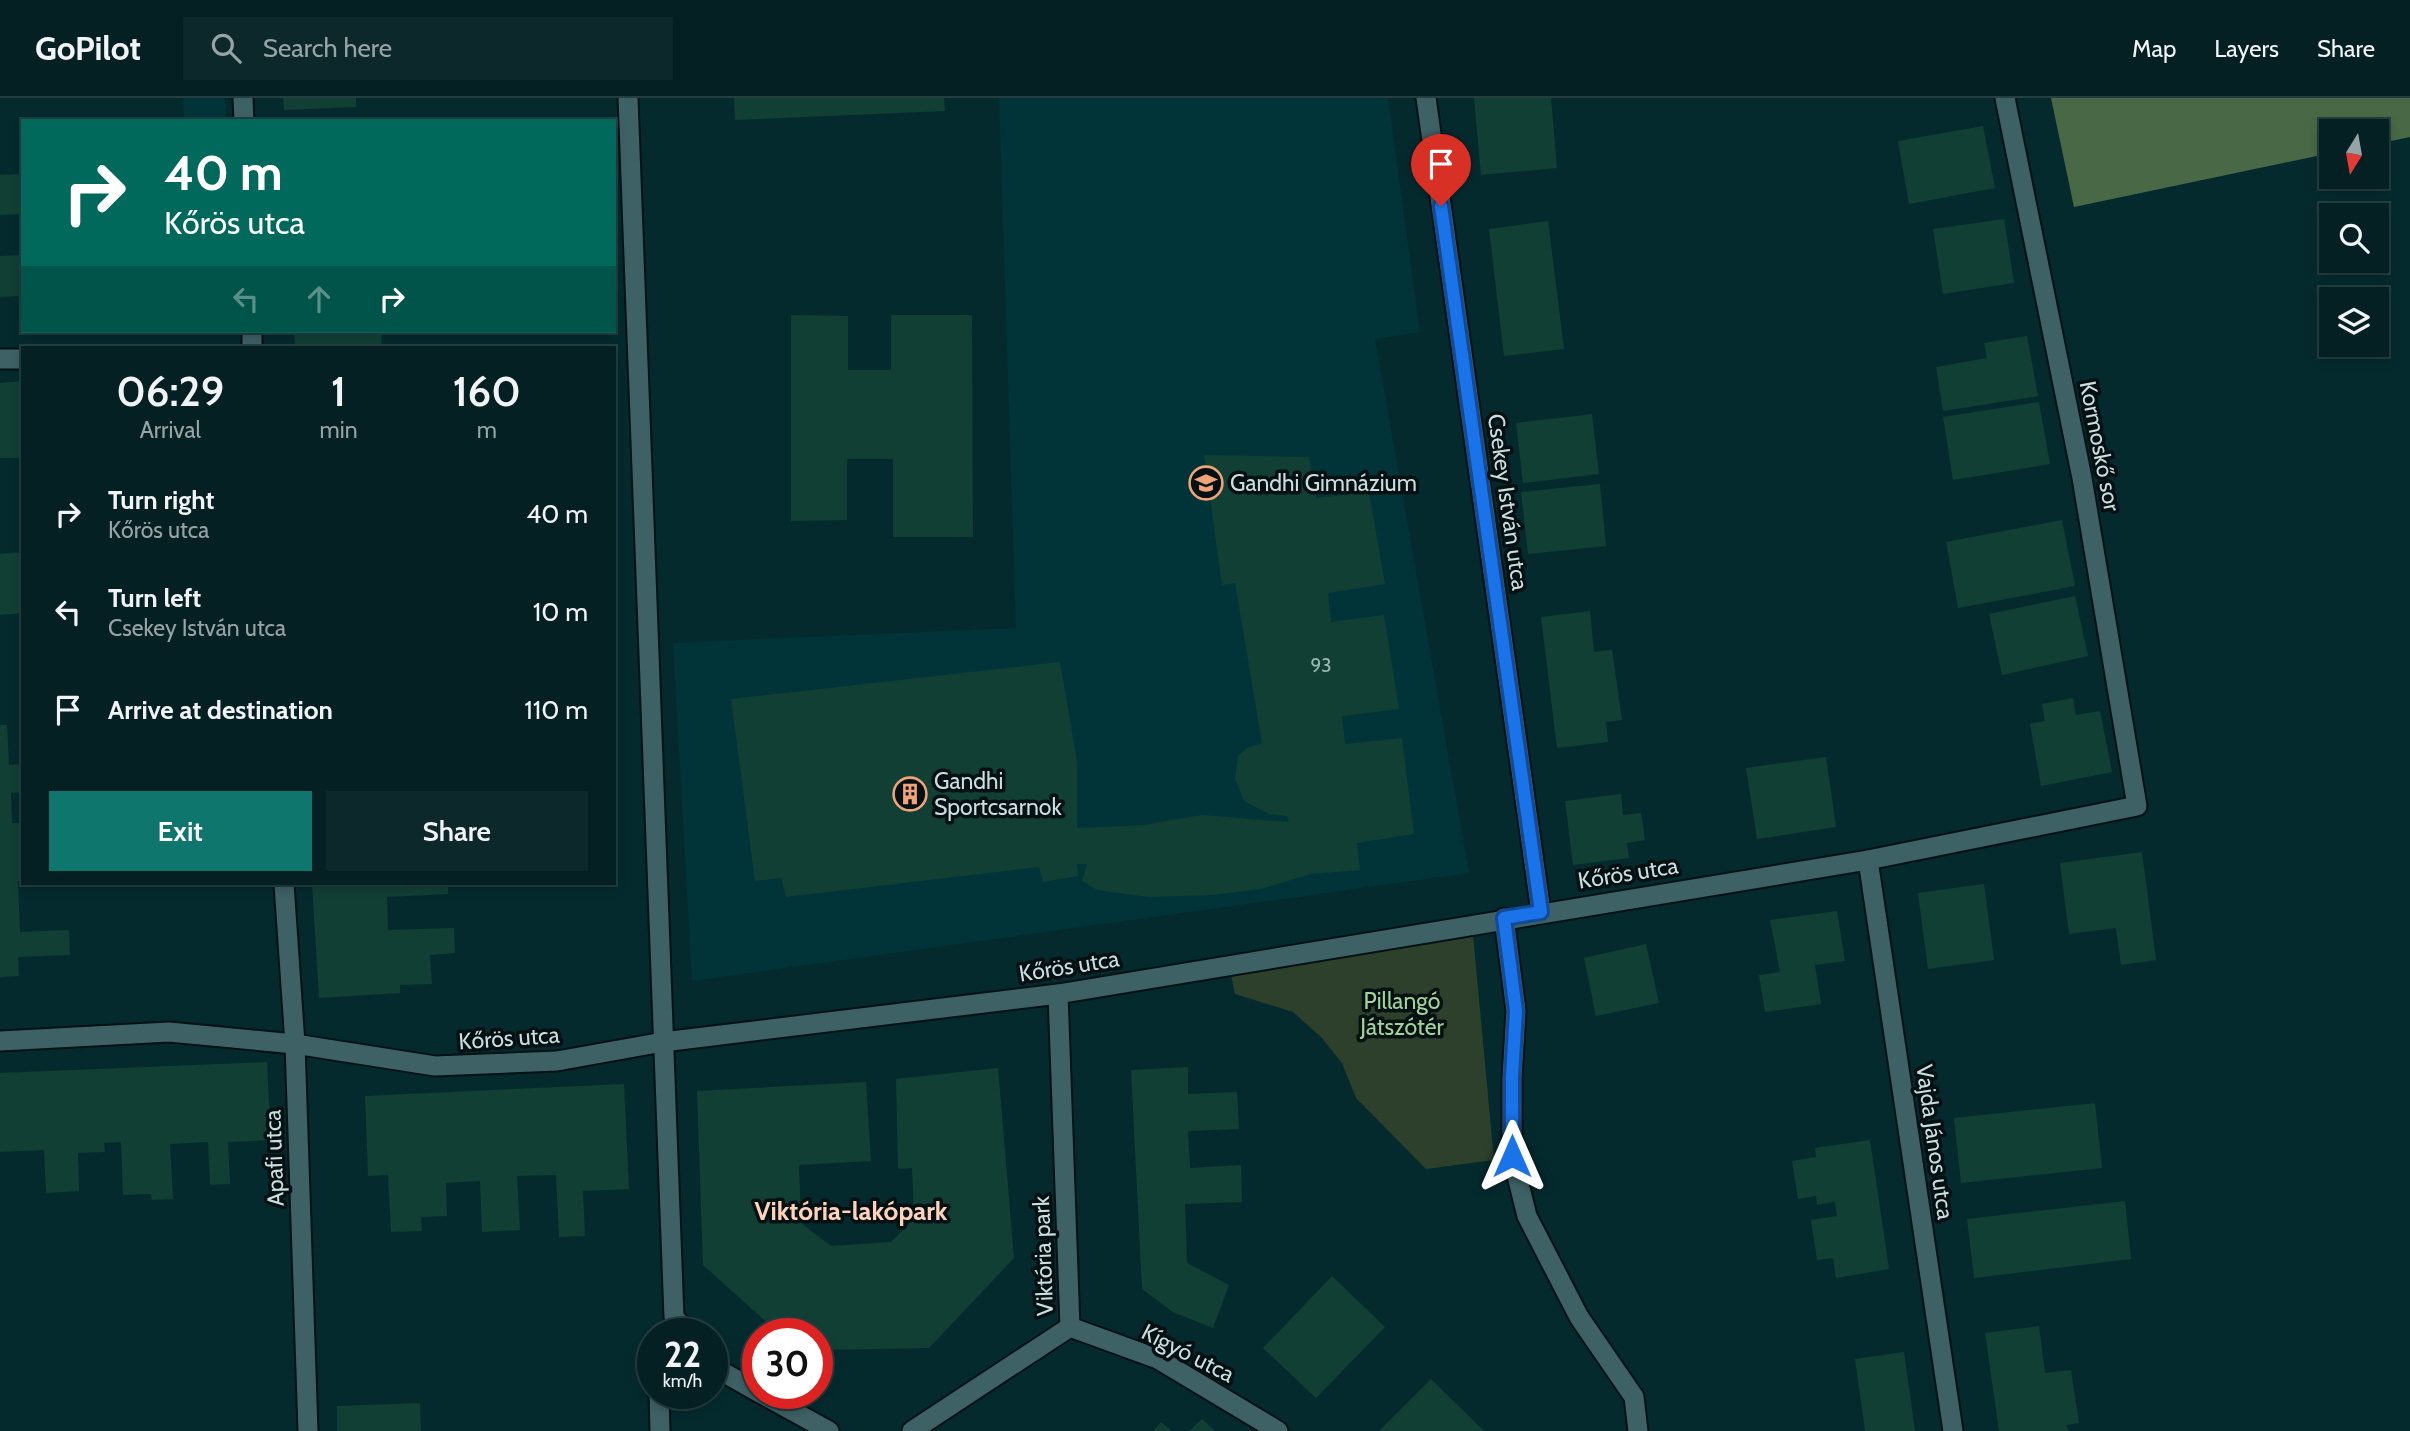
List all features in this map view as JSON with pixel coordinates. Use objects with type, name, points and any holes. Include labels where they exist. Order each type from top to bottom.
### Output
[{"type":"street","points":[[243,98],[244,119]]},
{"type":"street","points":[[628,98],[663,1042],[669,1318]]},
{"type":"street","name":"Csekey István utca","points":[[1426,98],[1541,912]]},
{"type":"street","name":"Kormoskő sor","points":[[2005,98],[2082,478],[2137,806]]},
{"type":"street","points":[[0,359],[21,359]]},
{"type":"street","name":"Kőrös utca","points":[[0,1041],[169,1032],[295,1044],[435,1066],[557,1061],[663,1042],[1058,994],[1504,918],[1868,860],[2137,806]]},
{"type":"street","name":"Vajda János utca","points":[[1868,860],[1954,1431]]},
{"type":"street","name":"Apafi utca","points":[[284,885],[295,1044],[307,1431]]},
{"type":"street","points":[[1504,918],[1516,1011],[1512,1077],[1512,1156],[1527,1216],[1579,1317],[1634,1397],[1637,1431]]},
{"type":"street","name":"Viktória park","points":[[912,1431],[1070,1328],[1058,994]]},
{"type":"street","name":"Kígyó utca","points":[[1070,1328],[1157,1359],[1278,1431]]},
{"type":"street","points":[[659,1409],[660,1431]]},
{"type":"street","points":[[789,1409],[828,1431]]},
{"type":"shaded area","points":[[183,98],[225,98],[226,119],[184,119]]},
{"type":"shaded area","name":"Gandhi Gimnázium","points":[[999,98],[1388,98],[1420,332],[1375,339],[1469,873],[692,981],[673,643],[1016,628]]},
{"type":"green space","points":[[2051,98],[2410,98],[2410,137],[2389,141],[2389,119],[2319,119],[2319,156],[2074,207]]},
{"type":"green space","name":"Pillangó Játszótér","points":[[1472,924],[1494,1160],[1426,1169],[1356,1098],[1342,1063],[1322,1038],[1293,1012],[1235,994],[1229,965]]},
{"type":"building","points":[[283,98],[356,98],[356,107],[284,110]]},
{"type":"building","points":[[734,98],[944,98],[945,111],[735,120]]},
{"type":"building","points":[[1474,98],[1551,98],[1557,168],[1481,175]]},
{"type":"building","points":[[1983,126],[1995,188],[1909,204],[1898,141]]},
{"type":"building","points":[[21,174],[21,214],[0,215],[0,175]]},
{"type":"building","points":[[2004,219],[2014,283],[1943,294],[1933,229]]},
{"type":"building","points":[[1548,221],[1564,349],[1504,356],[1489,229]]},
{"type":"building","points":[[21,255],[21,296],[0,297],[0,256]]},
{"type":"building","points":[[791,315],[848,316],[848,370],[891,370],[891,315],[972,315],[973,537],[893,537],[893,459],[847,459],[847,520],[791,521]]},
{"type":"building","points":[[294,333],[381,333],[382,346],[295,346]]},
{"type":"building","points":[[2027,336],[2038,396],[1943,411],[1936,367],[1987,358],[1984,343]]},
{"type":"building","points":[[21,381],[21,458],[0,458],[0,383]]},
{"type":"building","points":[[2039,402],[2050,464],[1953,480],[1943,417]]},
{"type":"building","points":[[1592,414],[1599,474],[1523,483],[1516,423]]},
{"type":"building","points":[[1204,455],[1309,457],[1316,498],[1369,492],[1385,584],[1328,593],[1331,622],[1384,615],[1399,709],[1342,716],[1345,744],[1402,738],[1414,834],[1357,843],[1360,870],[1311,874],[1261,889],[1213,895],[1148,897],[1097,890],[1082,881],[1087,864],[1077,864],[1078,876],[1043,882],[1039,867],[786,897],[781,878],[755,881],[731,699],[1060,662],[1077,761],[1077,828],[1143,825],[1202,815],[1289,822],[1287,816],[1269,814],[1244,801],[1235,779],[1238,756],[1247,748],[1262,743],[1235,583],[1222,585]]},
{"type":"building","points":[[1600,484],[1606,546],[1528,554],[1521,492]]},
{"type":"building","points":[[2062,520],[2075,586],[1958,608],[1946,542]]},
{"type":"building","points":[[21,552],[21,613],[0,615],[0,554]]},
{"type":"building","points":[[2075,596],[2088,656],[2002,675],[1989,614]]},
{"type":"building","points":[[1590,611],[1594,652],[1612,650],[1622,720],[1606,722],[1608,742],[1557,748],[1541,617]]},
{"type":"building","points":[[2073,698],[2076,715],[2100,711],[2112,772],[2041,786],[2030,724],[2045,721],[2042,704]]},
{"type":"building","points":[[0,725],[7,725],[9,765],[21,764],[21,792],[11,793],[12,823],[21,823],[21,881],[18,881],[20,932],[69,930],[70,955],[18,957],[19,976],[0,977]]},
{"type":"building","points":[[1826,757],[1836,827],[1757,839],[1746,768]]},
{"type":"building","points":[[1621,794],[1623,815],[1641,813],[1645,840],[1627,843],[1629,858],[1573,865],[1565,801]]},
{"type":"building","points":[[2142,852],[2156,960],[2121,965],[2116,928],[2069,934],[2060,863]]},
{"type":"building","points":[[1984,884],[1994,960],[1928,969],[1918,893]]},
{"type":"building","points":[[312,885],[448,885],[448,894],[387,897],[388,930],[454,928],[455,953],[430,955],[432,984],[400,985],[400,993],[319,998]]},
{"type":"building","points":[[1837,911],[1845,961],[1815,965],[1821,1004],[1765,1012],[1759,975],[1780,972],[1770,920]]},
{"type":"building","points":[[1646,944],[1659,1003],[1596,1016],[1584,958]]},
{"type":"building","points":[[267,1062],[271,1140],[228,1142],[230,1184],[210,1185],[208,1142],[170,1144],[173,1199],[152,1200],[151,1194],[123,1195],[121,1142],[104,1143],[105,1152],[78,1153],[79,1191],[46,1193],[44,1150],[0,1152],[0,1073]]},
{"type":"building","points":[[1188,1067],[1188,1094],[1237,1092],[1239,1129],[1188,1131],[1190,1168],[1241,1165],[1242,1202],[1185,1204],[1187,1263],[1229,1285],[1213,1328],[1173,1312],[1142,1289],[1131,1070]]},
{"type":"building","points":[[998,1068],[1014,1258],[929,1348],[833,1350],[833,1318],[762,1318],[703,1265],[697,1091],[866,1082],[871,1161],[799,1165],[801,1223],[831,1246],[891,1242],[914,1219],[912,1168],[898,1169],[896,1079]]},
{"type":"building","points":[[624,1084],[629,1189],[583,1191],[585,1236],[559,1237],[556,1175],[517,1176],[520,1230],[482,1232],[480,1181],[446,1183],[447,1216],[421,1217],[422,1231],[391,1232],[388,1175],[368,1176],[365,1096]]},
{"type":"building","points":[[2095,1103],[2102,1168],[1961,1183],[1954,1118]]},
{"type":"building","points":[[1870,1140],[1889,1269],[1836,1278],[1833,1258],[1817,1260],[1811,1220],[1837,1216],[1835,1202],[1817,1205],[1816,1196],[1798,1199],[1792,1161],[1816,1157],[1815,1148]]},
{"type":"building","points":[[2125,1201],[2131,1259],[1974,1278],[1967,1219]]},
{"type":"building","points":[[1332,1276],[1385,1327],[1316,1398],[1263,1348]]},
{"type":"building","points":[[2039,1326],[2045,1373],[2071,1370],[2079,1423],[2067,1425],[2068,1431],[1999,1431],[1985,1333]]},
{"type":"building","points":[[1904,1352],[1915,1431],[1865,1431],[1855,1359]]},
{"type":"building","points":[[1431,1379],[1484,1431],[1379,1431]]},
{"type":"building","points":[[420,1403],[421,1431],[337,1431],[337,1406]]},
{"type":"building","points":[[1202,1419],[1215,1431],[1189,1431]]},
{"type":"building","points":[[1161,1422],[1172,1431],[1153,1431]]},
{"type":"place","name":"Gandhi Gimnázium","points":[[1206,483]]},
{"type":"place","name":"Gandhi Sportcsarnok","points":[[910,794]]},
{"type":"district","name":"Viktória-lakópark","points":[[851,1211]]},
{"type":"route","points":[[1441,206],[1541,912],[1504,918],[1516,1011],[1512,1077],[1512,1156]]}]
